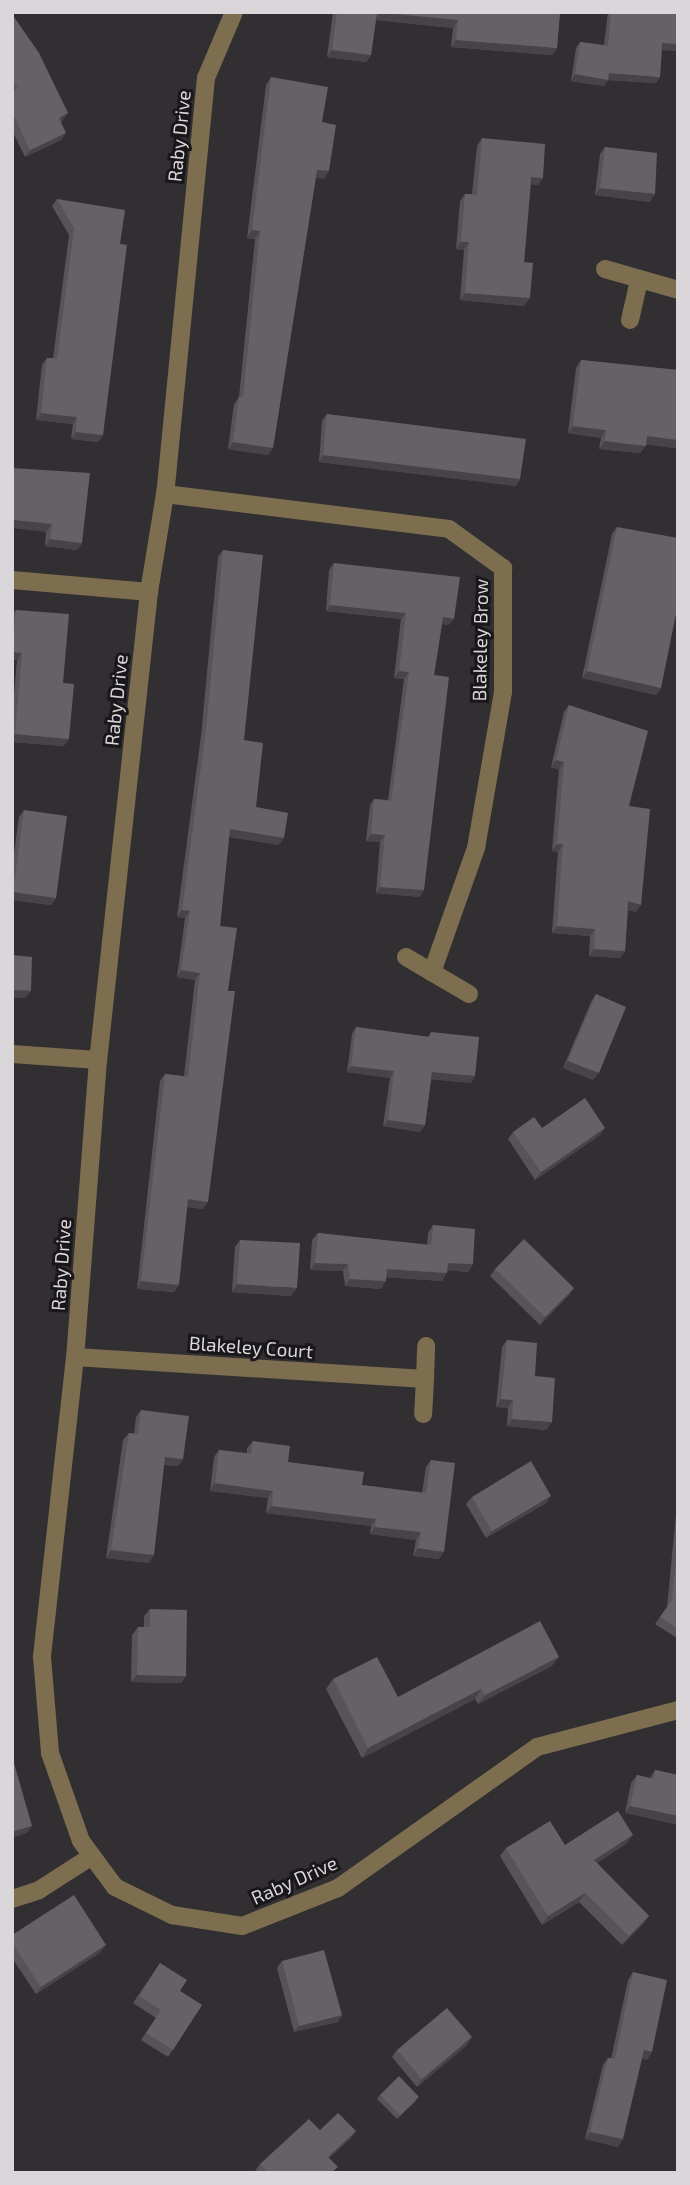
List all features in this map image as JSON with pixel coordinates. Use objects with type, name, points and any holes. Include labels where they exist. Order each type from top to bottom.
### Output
[{"type":"street","name":"Raby Drive","points":[[228,15],[206,78],[165,494],[149,592],[98,1060],[75,1357],[42,1657],[50,1753],[81,1841],[115,1887],[172,1915],[242,1926],[338,1888],[537,1747],[678,1710]]},
{"type":"street","points":[[605,269],[678,290]]},
{"type":"street","points":[[630,320],[639,280]]},
{"type":"street","name":"Blakeley Brow","points":[[165,494],[449,528],[503,568],[503,692],[477,848],[432,972]]},
{"type":"street","points":[[12,580],[149,592]]},
{"type":"street","points":[[406,957],[469,994]]},
{"type":"street","points":[[12,1054],[98,1060]]},
{"type":"street","points":[[423,1414],[426,1346]]},
{"type":"street","name":"Blakeley Court","points":[[75,1357],[425,1379]]},
{"type":"street","points":[[12,1899],[39,1890],[92,1856]]},
{"type":"building","points":[[337,12],[377,12],[371,55],[332,50]]},
{"type":"building","points":[[379,12],[560,12],[557,48],[456,40],[458,20]]},
{"type":"building","points":[[611,12],[678,12],[678,44],[662,43],[660,77],[609,73],[608,80],[575,74],[580,42],[608,46]]},
{"type":"building","points":[[12,14],[39,53],[68,113],[59,118],[66,133],[30,150],[15,118],[12,119],[12,91],[18,88],[12,81]]},
{"type":"building","points":[[271,77],[328,87],[322,122],[336,125],[329,171],[317,170],[273,448],[233,442],[239,397],[243,397],[260,231],[252,230]]},
{"type":"building","points":[[482,138],[545,144],[543,178],[531,177],[524,262],[533,263],[530,298],[465,293],[469,242],[461,242],[465,194],[477,195]]},
{"type":"building","points":[[605,147],[657,153],[655,194],[600,188]]},
{"type":"building","points":[[57,199],[125,210],[120,244],[127,245],[103,435],[76,432],[77,417],[41,413],[47,358],[57,359],[74,228]]},
{"type":"building","points":[[581,360],[678,370],[678,440],[647,436],[646,446],[605,441],[606,430],[573,426]]},
{"type":"building","points":[[327,414],[526,439],[520,479],[323,455]]},
{"type":"building","points":[[12,468],[90,473],[82,543],[50,539],[52,524],[12,520]]},
{"type":"building","points":[[617,527],[678,538],[678,604],[661,688],[587,671]]},
{"type":"building","points":[[223,550],[263,555],[244,740],[263,743],[256,807],[288,813],[284,838],[230,829],[220,926],[237,928],[228,991],[235,991],[208,1202],[188,1199],[179,1285],[141,1281],[165,1074],[188,1077],[200,973],[181,970],[190,911],[182,910],[206,729]]},
{"type":"building","points":[[334,563],[460,577],[454,619],[443,617],[434,675],[449,677],[424,890],[380,887],[385,835],[371,834],[374,799],[391,801],[409,672],[399,671],[406,613],[330,605]]},
{"type":"building","points":[[16,610],[69,614],[63,683],[74,684],[69,739],[15,734],[22,653],[12,652]]},
{"type":"building","points":[[569,705],[648,731],[629,806],[650,809],[641,905],[628,901],[625,951],[594,949],[595,929],[557,926],[563,844],[557,844],[564,762],[556,760]]},
{"type":"building","points":[[24,810],[67,816],[56,898],[13,892]]},
{"type":"building","points":[[12,955],[32,957],[31,991],[12,990]]},
{"type":"building","points":[[596,994],[626,1007],[599,1073],[568,1061]]},
{"type":"building","points":[[356,1027],[430,1037],[431,1032],[479,1037],[475,1076],[432,1072],[425,1125],[388,1120],[394,1071],[351,1066]]},
{"type":"building","points":[[585,1098],[605,1128],[541,1172],[513,1132],[534,1117],[542,1128]]},
{"type":"building","points":[[433,1225],[475,1229],[473,1264],[448,1263],[447,1273],[387,1269],[386,1281],[350,1279],[348,1264],[315,1263],[318,1233],[431,1245]]},
{"type":"building","points":[[524,1239],[574,1288],[545,1317],[495,1269]]},
{"type":"building","points":[[240,1240],[300,1243],[297,1288],[237,1284]]},
{"type":"building","points":[[507,1340],[537,1343],[535,1376],[555,1378],[552,1422],[512,1419],[513,1400],[501,1399]]},
{"type":"building","points":[[141,1410],[189,1416],[183,1459],[165,1457],[154,1555],[111,1550],[129,1433],[138,1434]]},
{"type":"building","points":[[253,1441],[290,1446],[288,1462],[364,1472],[362,1485],[426,1493],[431,1460],[455,1463],[444,1552],[418,1548],[421,1532],[375,1527],[376,1519],[272,1506],[273,1491],[215,1483],[219,1450],[251,1454]]},
{"type":"building","points":[[531,1461],[551,1496],[492,1531],[472,1497]]},
{"type":"building","points":[[678,1541],[678,1629],[660,1617],[672,1600]]},
{"type":"building","points":[[150,1609],[187,1610],[186,1676],[137,1675],[138,1627],[150,1627]]},
{"type":"building","points":[[540,1621],[559,1657],[485,1695],[481,1689],[368,1748],[333,1679],[377,1657],[398,1697]]},
{"type":"building","points":[[12,1763],[32,1826],[12,1832]]},
{"type":"building","points":[[655,1770],[678,1775],[678,1816],[630,1806],[637,1775],[654,1779]]},
{"type":"building","points":[[618,1811],[633,1835],[594,1860],[649,1916],[629,1936],[585,1893],[548,1916],[506,1848],[550,1821],[565,1845]]},
{"type":"building","points":[[74,1895],[106,1945],[41,1987],[12,1943],[12,1935]]},
{"type":"building","points":[[324,1950],[342,2015],[299,2026],[282,1961]]},
{"type":"building","points":[[160,1963],[187,1980],[180,1991],[202,2005],[173,2050],[146,2033],[161,2010],[139,1996]]},
{"type":"building","points":[[633,1972],[667,1980],[652,2052],[644,2050],[623,2139],[590,2132],[608,2058],[615,2059]]},
{"type":"building","points":[[447,2008],[472,2037],[422,2079],[397,2050]]},
{"type":"building","points":[[399,2076],[419,2097],[400,2115],[380,2095]]},
{"type":"building","points":[[338,2113],[356,2131],[328,2157],[338,2167],[331,2173],[268,2173],[260,2164],[309,2119],[320,2130]]}]
